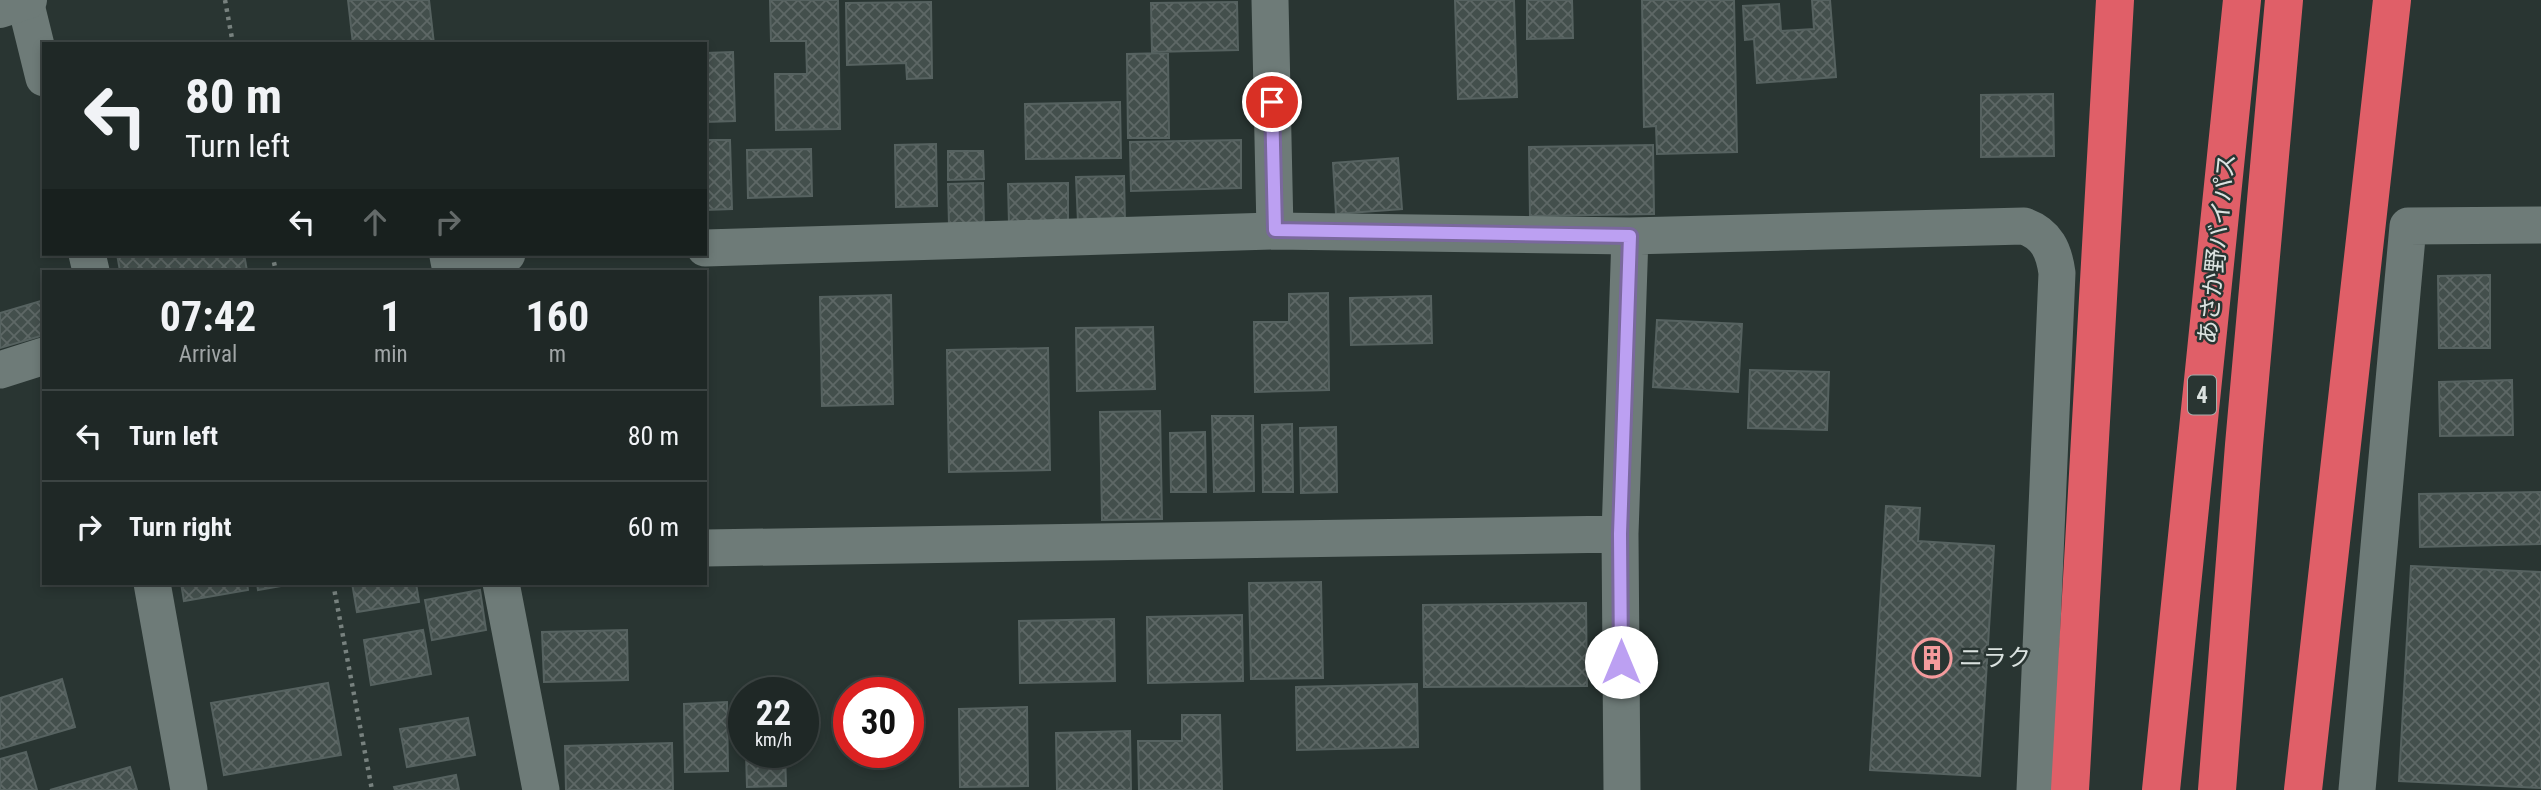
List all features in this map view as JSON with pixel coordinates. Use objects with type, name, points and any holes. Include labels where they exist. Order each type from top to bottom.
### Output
[{"type":"highway","points":[[2070,790],[2115,0]]},
{"type":"highway","name":"あさか野バイパス","points":[[2161,790],[2242,0]]},
{"type":"highway","name":"あさか野バイパス","points":[[2217,790],[2244,444],[2284,0]]},
{"type":"highway","points":[[2303,790],[2392,0]]},
{"type":"street","points":[[0,9],[27,0],[42,69]]},
{"type":"street","points":[[1270,0],[1275,230]]},
{"type":"street","points":[[2357,790],[2408,226],[2541,225]]},
{"type":"street","points":[[707,248],[1275,230],[1630,236],[2024,226],[2036,230],[2048,242],[2055,257],[2057,274],[2035,790]]},
{"type":"street","points":[[1622,790],[1620,534],[1630,236]]},
{"type":"street","points":[[0,370],[42,357]]},
{"type":"street","points":[[707,548],[1620,534]]},
{"type":"street","points":[[152,585],[189,790]]},
{"type":"street","points":[[501,585],[541,790]]},
{"type":"path","points":[[225,0],[233,42]]},
{"type":"path","points":[[333,585],[372,790]]},
{"type":"building","points":[[348,0],[429,0],[434,42],[353,42]]},
{"type":"building","points":[[770,0],[838,0],[840,129],[776,130],[775,74],[807,74],[806,41],[771,41]]},
{"type":"building","points":[[1455,0],[1514,0],[1517,97],[1458,99]]},
{"type":"building","points":[[1527,0],[1572,0],[1573,38],[1527,39]]},
{"type":"building","points":[[1642,0],[1734,0],[1737,152],[1657,154],[1656,126],[1644,127]]},
{"type":"building","points":[[1812,0],[1830,0],[1836,77],[1757,83],[1754,39],[1745,40],[1743,6],[1779,4],[1781,31],[1814,29]]},
{"type":"building","points":[[931,2],[932,78],[907,79],[906,63],[847,65],[846,3]]},
{"type":"building","points":[[1237,2],[1238,50],[1152,52],[1151,3]]},
{"type":"building","points":[[733,52],[735,121],[707,122],[707,53]]},
{"type":"building","points":[[1168,53],[1169,138],[1128,138],[1127,54]]},
{"type":"building","points":[[2053,94],[2054,156],[1981,157],[1981,95]]},
{"type":"building","points":[[1120,102],[1121,158],[1026,159],[1025,104]]},
{"type":"building","points":[[707,140],[730,140],[732,209],[707,210]]},
{"type":"building","points":[[1241,140],[1241,188],[1131,191],[1130,142]]},
{"type":"building","points":[[936,144],[937,206],[896,207],[895,145]]},
{"type":"building","points":[[1653,145],[1654,214],[1530,216],[1529,147]]},
{"type":"building","points":[[811,149],[812,196],[748,198],[747,150]]},
{"type":"building","points":[[948,151],[983,151],[984,179],[948,180]]},
{"type":"building","points":[[1398,158],[1402,209],[1336,214],[1333,163]]},
{"type":"building","points":[[1124,176],[1125,221],[1078,222],[1076,177]]},
{"type":"building","points":[[983,183],[984,225],[949,225],[948,184]]},
{"type":"building","points":[[1068,183],[1068,223],[1009,224],[1008,184]]},
{"type":"building","points":[[117,256],[244,256],[247,270],[120,270]]},
{"type":"building","points":[[2490,275],[2490,348],[2439,348],[2438,276]]},
{"type":"building","points":[[1328,293],[1329,390],[1255,392],[1254,322],[1289,322],[1289,294]]},
{"type":"building","points":[[891,295],[893,404],[822,406],[820,297]]},
{"type":"building","points":[[1431,296],[1432,343],[1351,345],[1350,298]]},
{"type":"building","points":[[42,301],[42,336],[0,348],[0,313]]},
{"type":"building","points":[[1657,320],[1742,324],[1738,392],[1653,387]]},
{"type":"building","points":[[1153,327],[1155,389],[1077,391],[1076,328]]},
{"type":"building","points":[[1048,348],[1050,470],[949,472],[947,350]]},
{"type":"building","points":[[1750,370],[1829,372],[1827,430],[1748,428]]},
{"type":"building","points":[[2512,380],[2513,435],[2440,436],[2439,382]]},
{"type":"building","points":[[1160,411],[1162,519],[1102,520],[1100,412]]},
{"type":"building","points":[[1212,416],[1253,416],[1254,491],[1214,492]]},
{"type":"building","points":[[1292,424],[1293,492],[1263,492],[1262,425]]},
{"type":"building","points":[[1336,427],[1337,492],[1301,493],[1300,428]]},
{"type":"building","points":[[1205,432],[1206,492],[1171,492],[1170,433]]},
{"type":"building","points":[[2541,492],[2541,544],[2420,547],[2419,494]]},
{"type":"building","name":"ニラク","points":[[1886,506],[1920,508],[1918,541],[1994,546],[1980,776],[1870,770]]},
{"type":"building","points":[[2411,566],[2541,572],[2541,788],[2399,781]]},
{"type":"building","points":[[1321,582],[1323,678],[1251,679],[1249,583]]},
{"type":"building","points":[[181,585],[247,585],[248,590],[184,601]]},
{"type":"building","points":[[257,585],[287,585],[258,590]]},
{"type":"building","points":[[352,585],[416,585],[419,602],[357,612]]},
{"type":"building","points":[[480,590],[486,630],[432,640],[425,600]]},
{"type":"building","points":[[1586,603],[1587,686],[1424,687],[1423,605]]},
{"type":"building","points":[[1242,615],[1243,681],[1148,683],[1147,617]]},
{"type":"building","points":[[1114,619],[1115,681],[1020,683],[1019,621]]},
{"type":"building","points":[[423,630],[431,674],[371,685],[364,640]]},
{"type":"building","points":[[627,630],[628,680],[544,682],[542,632]]},
{"type":"building","points":[[62,679],[75,727],[0,749],[0,698]]},
{"type":"building","points":[[328,683],[341,755],[224,775],[211,703]]},
{"type":"building","points":[[1417,684],[1418,747],[1297,750],[1296,687]]},
{"type":"building","points":[[727,702],[728,771],[685,772],[684,704]]},
{"type":"building","points":[[1027,707],[1028,786],[960,787],[959,709]]},
{"type":"building","points":[[1182,715],[1220,715],[1222,790],[1139,790],[1138,741],[1182,741]]},
{"type":"building","points":[[468,718],[475,755],[407,767],[400,729]]},
{"type":"building","points":[[1130,731],[1131,790],[1057,790],[1056,733]]},
{"type":"building","points":[[672,743],[673,790],[566,790],[565,746]]},
{"type":"building","points":[[26,752],[37,790],[0,790],[0,759]]},
{"type":"building","points":[[130,767],[137,790],[50,790]]},
{"type":"building","points":[[746,768],[785,768],[786,786],[747,787]]},
{"type":"building","points":[[456,775],[459,790],[395,790],[394,787]]},
{"type":"place","name":"ニラク","points":[[1932,658]]},
{"type":"route","points":[[1272,102],[1275,230],[1630,236],[1620,534],[1621,662]]}]
